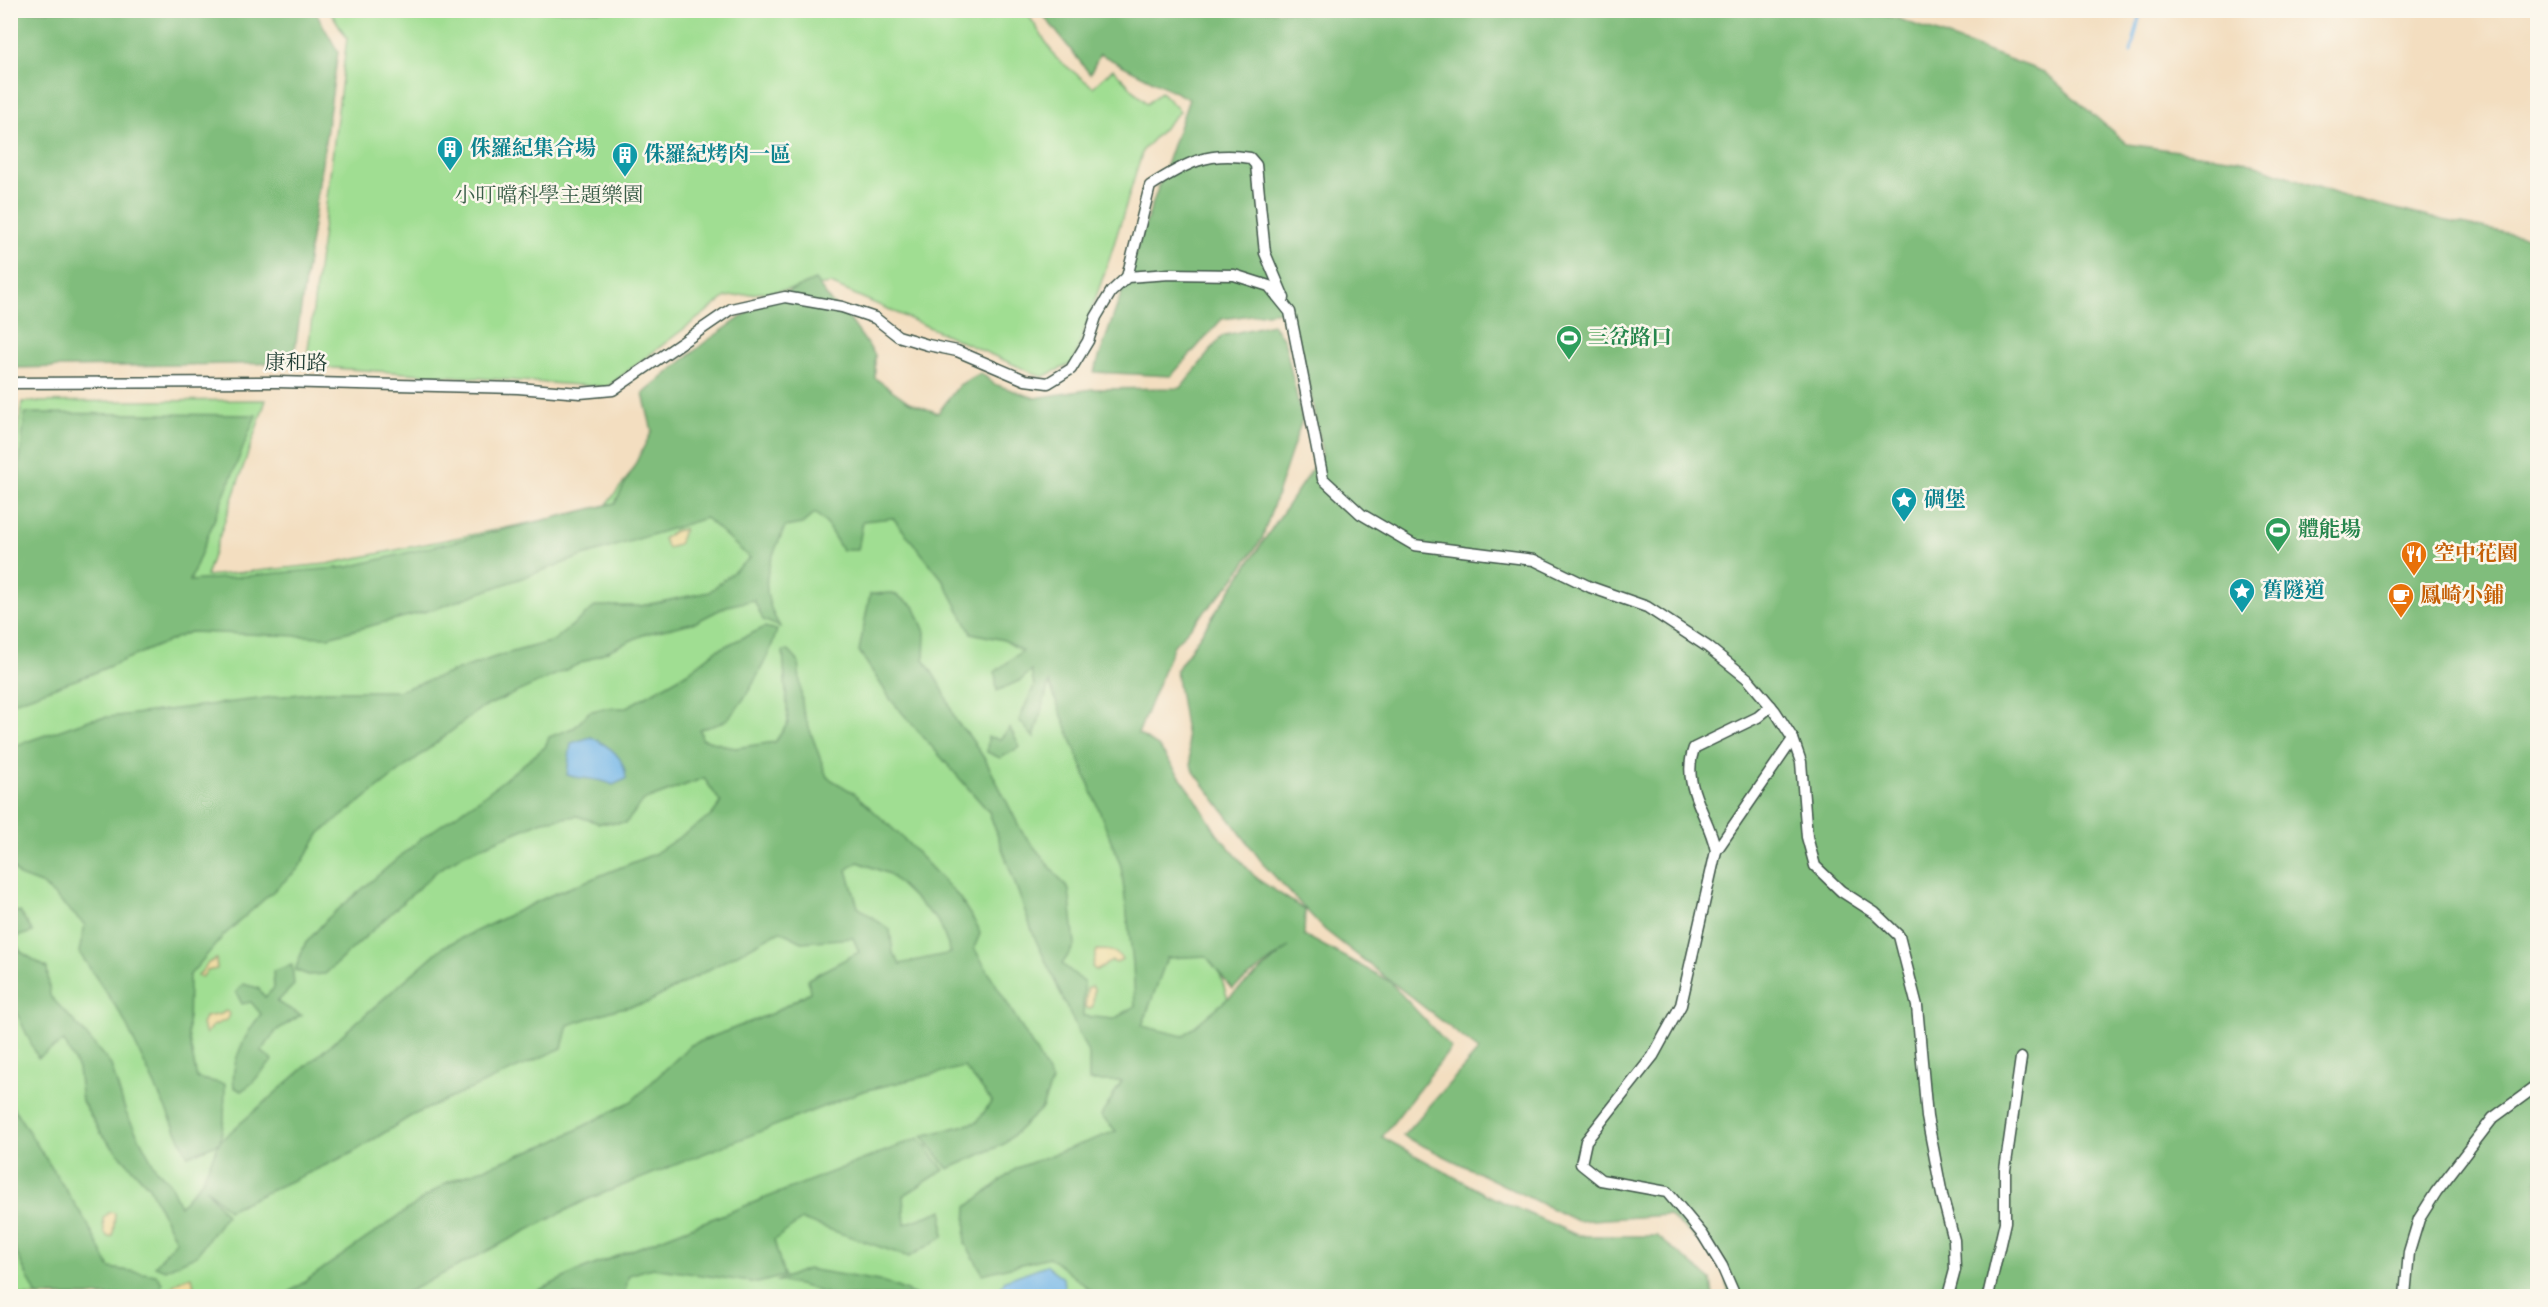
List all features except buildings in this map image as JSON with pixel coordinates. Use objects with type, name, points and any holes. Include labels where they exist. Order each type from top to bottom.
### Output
[{"type":"street","points":[[1290,312],[1269,286],[1234,275],[1170,274],[1127,277],[1150,186],[1173,171],[1210,156],[1250,158],[1256,165],[1265,253],[1290,312],[1323,479],[1361,514],[1414,545],[1534,560],[1590,587],[1647,607],[1708,647],[1748,679],[1771,706],[1793,739],[1801,762],[1807,837],[1815,866],[1840,891],[1875,913],[1899,936],[1917,1006],[1927,1117],[1942,1195],[1954,1240],[1955,1270],[1948,1296]]},
{"type":"street","name":"康和路","points":[[10,383],[278,382],[518,388],[580,393],[613,390],[731,309],[785,297],[842,307],[875,318],[898,336],[957,351],[1025,380],[1048,383],[1071,369],[1088,341],[1096,317],[1111,292],[1127,277]]},
{"type":"street","points":[[1716,851],[1713,834],[1691,788],[1688,764],[1694,748],[1758,717],[1771,706]]},
{"type":"street","points":[[1735,1296],[1722,1266],[1703,1235],[1667,1192],[1601,1180],[1581,1164],[1586,1141],[1653,1056],[1681,1005],[1716,851],[1793,739]]},
{"type":"street","points":[[1988,1296],[2005,1222],[2006,1170],[2021,1058]]},
{"type":"street","points":[[2405,1296],[2409,1252],[2419,1219],[2436,1192],[2493,1118],[2538,1085]]},
{"type":"green space","points":[[10,11],[315,11],[338,52],[293,363],[11,368]]},
{"type":"green space","name":"小叮噹科學主題樂園","points":[[330,11],[1026,11],[1056,58],[1093,87],[1113,69],[1147,104],[1161,92],[1180,111],[1143,150],[1110,257],[1073,363],[1042,377],[831,284],[726,297],[607,387],[306,366],[347,38]]},
{"type":"green space","points":[[1040,11],[1864,11],[1899,19],[2044,72],[2127,144],[2242,160],[2340,195],[2432,218],[2537,239],[2537,1296],[1729,1296],[1724,1261],[1668,1215],[1577,1221],[1403,1136],[1479,1050],[1325,930],[1265,866],[1192,769],[1176,671],[1322,454],[1304,360],[1281,311],[1222,319],[1171,376],[1094,372],[1189,99],[1100,54],[1090,74]]},
{"type":"green space","points":[[815,280],[832,303],[850,320],[875,355],[875,378],[909,402],[938,413],[959,385],[981,373],[994,384],[1035,398],[1092,389],[1181,388],[1222,336],[1272,324],[1284,339],[1302,420],[1262,539],[1230,584],[1174,645],[1138,734],[1158,746],[1194,796],[1217,834],[1257,879],[1305,910],[1304,935],[1389,981],[1451,1048],[1382,1137],[1487,1195],[1579,1236],[1657,1236],[1711,1280],[1713,1296],[1098,1296],[1049,1257],[983,1274],[965,1243],[967,1207],[1017,1168],[1116,1131],[1101,1116],[1122,1081],[1089,1081],[1089,1055],[1034,936],[989,812],[891,700],[859,651],[870,594],[893,593],[914,606],[925,632],[924,659],[943,690],[956,721],[986,761],[1022,832],[1069,890],[1075,945],[1062,964],[1084,982],[1083,1016],[1114,1019],[1135,1006],[1133,963],[1121,866],[1049,683],[1034,738],[1019,720],[1034,686],[1031,671],[1021,680],[997,691],[995,672],[1022,651],[1004,640],[971,633],[943,580],[893,518],[863,521],[858,550],[842,550],[825,522],[815,513],[802,524],[785,527],[770,565],[767,577],[768,600],[780,627],[763,620],[754,600],[727,606],[696,622],[645,634],[480,709],[320,833],[298,869],[223,936],[189,976],[188,1034],[197,1078],[225,1084],[224,1120],[220,1141],[443,947],[549,896],[654,854],[711,816],[721,803],[704,778],[643,801],[626,823],[598,823],[577,816],[543,821],[462,855],[438,870],[325,974],[308,975],[295,970],[305,944],[328,918],[422,838],[481,798],[545,747],[549,737],[575,727],[589,712],[604,708],[625,708],[687,673],[717,650],[765,627],[777,630],[756,678],[734,712],[726,720],[700,729],[702,739],[735,748],[775,742],[788,723],[783,651],[789,651],[798,661],[803,711],[827,777],[854,793],[904,839],[959,897],[978,927],[980,934],[974,948],[1052,1081],[1042,1108],[1004,1144],[948,1169],[922,1136],[977,1122],[992,1101],[964,1067],[863,1091],[586,1200],[400,1296],[284,1296],[446,1183],[555,1141],[632,1101],[691,1045],[773,1013],[810,992],[808,979],[859,952],[853,938],[802,942],[780,931],[647,1003],[617,1009],[568,1025],[562,1048],[411,1116],[352,1153],[228,1210],[206,1188],[226,1215],[197,1255],[165,1270],[155,1266],[176,1241],[149,1187],[102,1135],[82,1101],[78,1069],[64,1041],[38,1058],[11,1001],[11,911],[20,912],[33,932],[12,938],[21,952],[47,968],[50,996],[111,1065],[126,1113],[156,1169],[169,1182],[180,1206],[201,1182],[219,1143],[188,1156],[122,1016],[79,952],[85,925],[43,885],[19,876],[11,865],[11,747],[92,719],[325,691],[398,691],[501,655],[553,641],[596,606],[640,606],[709,592],[750,558],[706,518],[583,556],[435,609],[328,637],[190,632],[89,675],[11,703],[10,554],[25,413],[256,415],[190,581],[348,567],[615,503],[652,431],[643,394],[704,343],[762,303]],"holes":[[[858,862],[889,874],[939,922],[951,953],[900,964],[893,953],[890,930],[858,907],[847,870]],[[1289,947],[1183,1036],[1142,1026],[1167,958],[1206,956],[1232,989]]]},
{"type":"green space","points":[[266,400],[206,576],[327,564],[604,508],[657,439],[910,514],[1096,683],[1198,905],[1233,1015],[1350,1296],[11,1296],[10,486],[22,402]]},
{"type":"green space","points":[[1010,728],[1020,747],[1000,758],[987,752],[988,737],[1000,739]]},
{"type":"green space","points":[[292,965],[294,985],[277,1002],[301,1015],[277,1030],[261,1051],[273,1060],[251,1084],[241,1091],[234,1087],[234,1068],[240,1048],[261,1014],[251,1002],[242,1004],[236,992],[243,984],[258,988],[265,997],[274,988],[273,971]]},
{"type":"green space","points":[[11,1104],[87,1223],[110,1268],[156,1275],[162,1283],[159,1296],[37,1296],[11,1242]]},
{"type":"green space","points":[[919,1138],[944,1170],[903,1196],[905,1224],[943,1210],[943,1237],[909,1257],[802,1220],[774,1240],[784,1276],[758,1283],[652,1268],[629,1275],[624,1296],[527,1296],[576,1272]]},
{"type":"green space","points":[[807,1269],[885,1282],[918,1296],[833,1296],[803,1286],[777,1281]]},
{"type":"sand","points":[[684,529],[678,545],[668,548],[663,539],[674,531]]},
{"type":"sand","points":[[1097,950],[1111,951],[1122,959],[1116,963],[1112,961],[1096,970],[1092,967]]},
{"type":"sand","points":[[216,959],[217,969],[207,971],[202,977],[198,976],[208,963]]},
{"type":"sand","points":[[1091,986],[1094,989],[1093,1006],[1089,1009],[1085,1007],[1087,989]]},
{"type":"sand","points":[[226,1011],[230,1014],[228,1019],[211,1027],[206,1034],[202,1025],[205,1017]]},
{"type":"sand","points":[[110,1212],[115,1213],[113,1236],[108,1237],[104,1232],[103,1218]]},
{"type":"sand","points":[[192,1277],[194,1286],[188,1292],[179,1296],[167,1296],[176,1283]]},
{"type":"water","points":[[591,737],[615,753],[623,764],[626,779],[613,785],[567,775],[571,743]]},
{"type":"water","points":[[1046,1265],[1063,1278],[1065,1294],[1061,1296],[996,1296],[1005,1280]]},
{"type":"waterway","points":[[2131,52],[2141,10]]},
{"type":"place","name":"侏羅紀集合場","points":[[450,172]]},
{"type":"place","name":"侏羅紀烤肉一區","points":[[625,178]]},
{"type":"place","name":"三岔路口","points":[[1569,361]]},
{"type":"place","name":"碉堡","points":[[1904,523]]},
{"type":"place","name":"體能場","points":[[2278,553]]},
{"type":"place","name":"空中花園","points":[[2414,577]]},
{"type":"place","name":"舊隧道","points":[[2242,614]]},
{"type":"place","name":"鳳崎小鋪","points":[[2401,619]]}]
